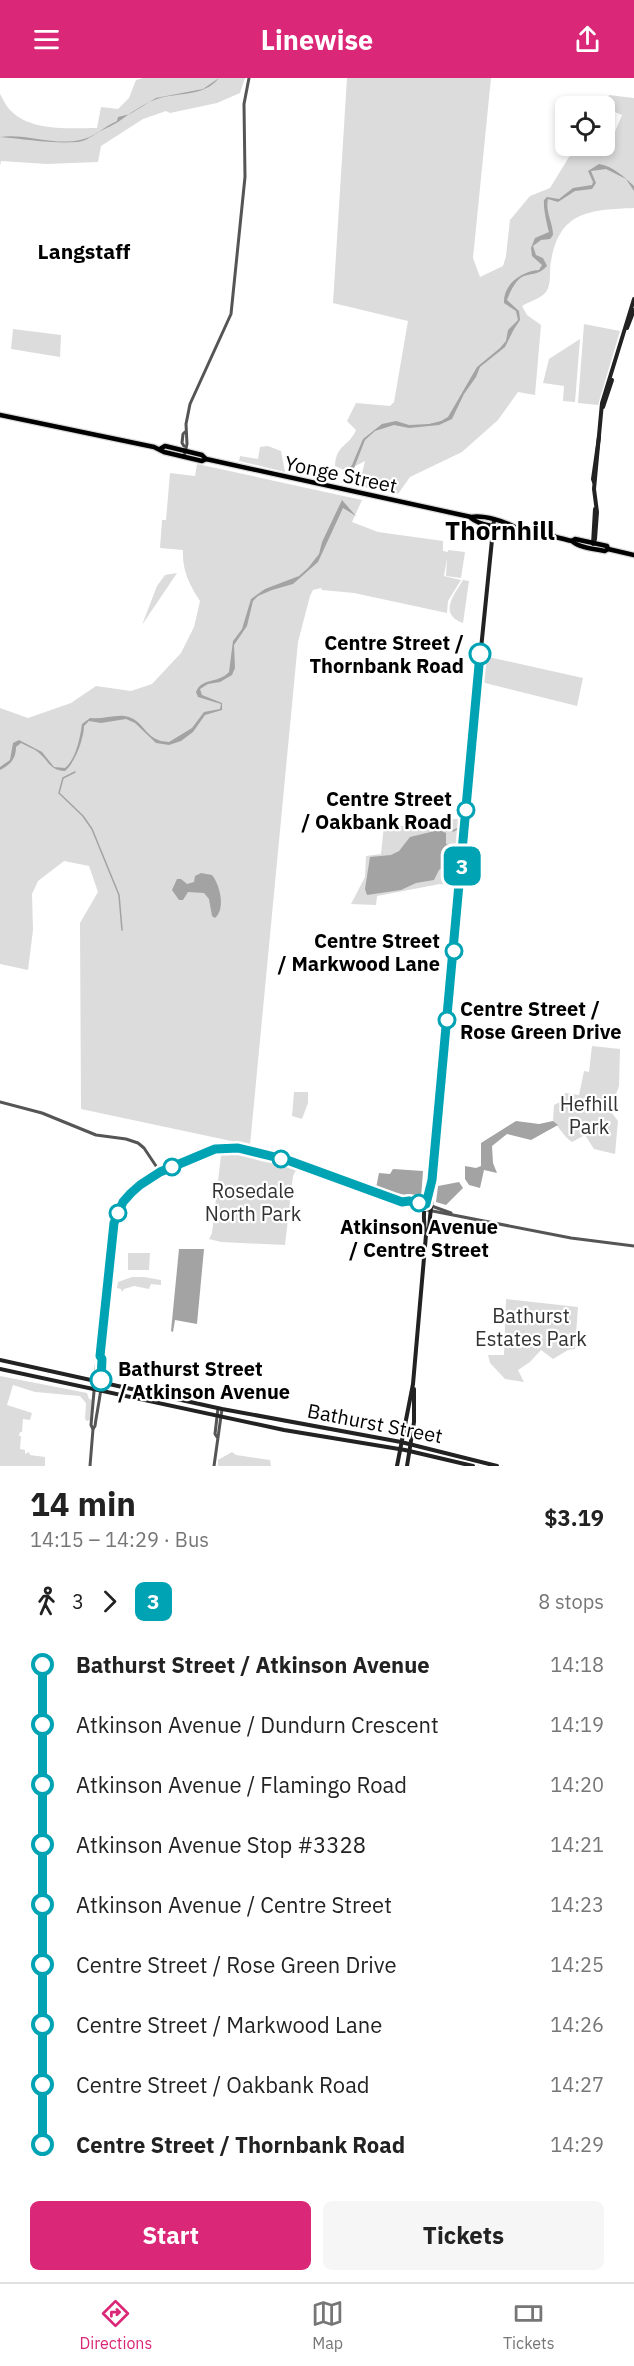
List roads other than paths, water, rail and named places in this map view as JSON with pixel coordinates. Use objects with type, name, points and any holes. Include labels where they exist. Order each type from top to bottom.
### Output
[{"type":"main road","points":[[626,329],[634,299]]},
{"type":"main road","points":[[592,545],[596,539],[595,483],[602,408],[634,310]]},
{"type":"main road","name":"Yonge Street","points":[[0,415],[160,449],[164,452],[197,453],[206,459]]},
{"type":"main road","name":"Yonge Street","points":[[184,451],[196,460],[206,459],[471,518],[476,516],[494,523],[509,523],[516,528],[572,541],[575,539],[592,545],[607,546],[608,549],[634,555]]},
{"type":"main road","points":[[196,460],[197,453]]},
{"type":"main road","points":[[397,1466],[413,1384],[494,523]]},
{"type":"main road","name":"Bathurst Street","points":[[0,1360],[220,1408],[401,1442],[497,1466]]},
{"type":"main road","name":"Bathurst Street","points":[[0,1369],[219,1416],[399,1449],[473,1466]]},
{"type":"main road","points":[[407,1466],[414,1411],[413,1384]]},
{"type":"street","points":[[184,451],[183,434],[190,404],[228,326],[231,314],[245,177],[244,104],[249,78]]},
{"type":"street","points":[[0,1102],[42,1113],[96,1135],[138,1143],[160,1172]]},
{"type":"street","points":[[90,1466],[93,1428],[91,1425],[102,1359],[100,1356],[114,1223],[123,1202],[140,1185],[160,1172],[215,1149],[238,1148],[287,1160],[402,1202],[409,1201],[447,1214],[571,1238],[634,1246]]},
{"type":"street","points":[[214,1466],[217,1437],[215,1434],[220,1408]]},
{"type":"waterway","points":[[467,744],[474,661]]},
{"type":"waterway","points":[[461,813],[467,749]]},
{"type":"waterway","points":[[75,772],[63,778],[59,793],[83,816],[92,829],[119,895],[122,930]]},
{"type":"waterway","points":[[453,831],[459,828],[460,820]]},
{"type":"place","name":"Centre Street / Thornbank Road","points":[[480,654]]},
{"type":"place","name":"Centre Street / Oakbank Road","points":[[466,810]]},
{"type":"place","name":"Centre Street / Markwood Lane","points":[[454,951]]},
{"type":"place","name":"Centre Street / Rose Green Drive","points":[[447,1020]]},
{"type":"place","name":"Atkinson Avenue / Centre Street","points":[[419,1203]]},
{"type":"place","name":"Bathurst Street / Atkinson Avenue","points":[[101,1380]]},
{"type":"district","name":"Langstaff","points":[[84,251]]},
{"type":"district","name":"Thornhill","points":[[500,530]]},
{"type":"park label","name":"Hefhill Park","points":[[589,1114]]},
{"type":"park label","name":"Rosedale North Park","points":[[253,1202]]},
{"type":"park label","name":"Bathurst Estates Park","points":[[531,1326]]}]
